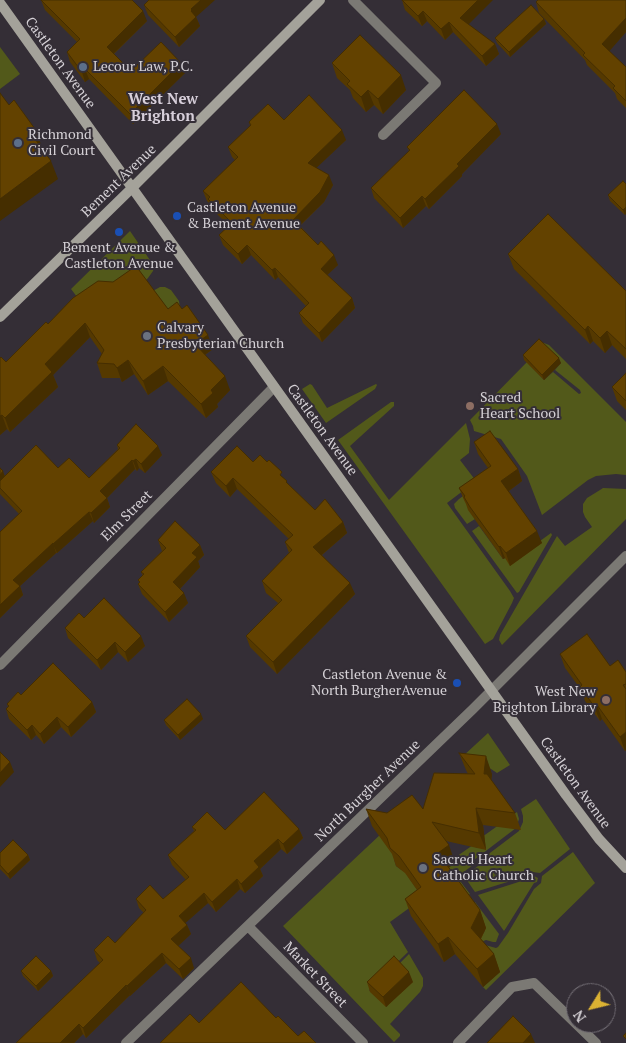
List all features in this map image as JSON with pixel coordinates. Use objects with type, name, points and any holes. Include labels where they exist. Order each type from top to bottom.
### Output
[{"type":"street","name":"Bement Avenue","points":[[0,316],[132,188],[320,0]]},
{"type":"street","points":[[353,0],[436,83],[383,135]]},
{"type":"street","name":"Castleton Avenue","points":[[0,3],[599,839],[626,868]]},
{"type":"street","name":"Elm Street","points":[[0,665],[274,387]]},
{"type":"street","name":"North Burgher Avenue","points":[[126,1043],[492,691],[626,556]]},
{"type":"street","name":"Market Street","points":[[248,926],[363,1043]]},
{"type":"street","points":[[458,1043],[512,987],[534,983],[596,1043]]},
{"type":"green space","points":[[0,47],[20,74],[0,89]]},
{"type":"green space","points":[[130,231],[152,263],[153,271],[143,283],[90,314],[71,289]]},
{"type":"green space","points":[[160,287],[171,290],[179,301],[180,308],[169,317],[151,292]]},
{"type":"green space","points":[[541,344],[549,345],[626,422],[626,475],[596,476],[542,515],[527,476],[501,439],[474,431],[470,420],[527,362],[544,380],[553,372],[579,394],[581,393],[580,390],[555,370],[561,363]]},
{"type":"green space","points":[[310,384],[327,408],[377,385],[375,389],[326,423],[302,389]]},
{"type":"green space","points":[[391,402],[394,402],[394,406],[350,446],[389,500],[466,423],[470,439],[469,453],[460,460],[476,481],[447,503],[514,598],[493,639],[485,644],[338,440]]},
{"type":"green space","points":[[478,485],[470,509],[475,519],[467,524],[454,504]]},
{"type":"green space","points":[[603,488],[626,489],[626,519],[502,645],[499,640],[500,635],[557,536],[565,546],[592,527],[583,512],[583,504],[587,498]]},
{"type":"green space","points":[[479,526],[503,559],[540,541],[551,533],[552,535],[519,592],[517,593],[472,531]]},
{"type":"green space","points":[[488,733],[510,765],[497,773],[488,767],[462,757]]},
{"type":"green space","points":[[536,799],[570,849],[540,873],[532,872],[527,876],[475,892],[464,876],[478,866],[478,862],[519,831],[523,822],[521,809]]},
{"type":"green space","points":[[517,812],[519,819],[516,828],[474,860],[473,865],[457,877],[470,894],[464,897],[445,870],[455,863],[453,859],[473,845],[481,848],[482,837]]},
{"type":"green space","points":[[382,833],[396,851],[394,859],[396,866],[407,873],[423,898],[390,922],[408,952],[369,990],[387,1007],[397,966],[409,954],[423,978],[423,986],[420,992],[390,1024],[400,1034],[394,1042],[283,926]]},
{"type":"green space","points":[[573,852],[595,883],[486,990],[483,987],[500,972],[485,945],[498,947],[534,889],[541,883],[542,876]]},
{"type":"green space","points":[[534,876],[538,878],[537,882],[534,883],[504,931],[478,895]]},
{"type":"green space","points":[[475,902],[499,934],[496,942],[486,940],[481,942],[476,936],[484,933],[485,928],[471,906]]},
{"type":"building","points":[[41,0],[132,0],[143,11],[107,47],[131,71],[161,42],[181,63],[130,114],[85,69],[82,72],[67,52],[80,39]]},
{"type":"building","points":[[149,0],[201,0],[191,9],[196,17],[175,37],[144,5]]},
{"type":"building","points":[[402,0],[478,0],[460,18],[495,44],[482,56],[449,22],[441,29],[423,11],[418,16]]},
{"type":"building","points":[[538,0],[626,0],[626,18],[602,44],[626,67],[626,101],[613,88],[615,86],[583,55],[585,53],[536,2]]},
{"type":"building","points":[[531,5],[544,19],[509,52],[495,38]]},
{"type":"building","points":[[360,35],[401,75],[378,99],[368,90],[361,97],[347,84],[350,81],[332,63]]},
{"type":"building","points":[[464,90],[497,124],[457,164],[459,166],[425,199],[422,196],[400,218],[371,188],[410,150],[407,147]]},
{"type":"building","points":[[0,93],[9,105],[14,100],[35,129],[30,132],[51,161],[0,199]]},
{"type":"building","points":[[309,95],[342,130],[308,163],[329,175],[320,192],[293,220],[318,245],[321,241],[334,255],[321,269],[352,298],[319,333],[299,313],[309,303],[275,268],[272,270],[247,245],[238,254],[219,235],[232,223],[208,199],[210,197],[203,191],[238,157],[228,147],[251,125],[249,122],[268,104],[284,120]]},
{"type":"building","points":[[623,181],[626,184],[626,207],[623,210],[608,195]]},
{"type":"building","points":[[548,214],[626,291],[626,349],[607,331],[600,338],[588,326],[585,330],[508,254]]},
{"type":"building","points":[[136,266],[168,309],[177,302],[182,309],[187,305],[208,335],[195,344],[225,376],[211,390],[213,393],[201,404],[163,366],[143,381],[128,360],[117,368],[114,364],[97,363],[104,350],[85,323],[45,364],[52,372],[5,418],[2,415],[0,416],[0,358],[6,362],[46,322],[48,324],[73,298],[98,281],[113,282]]},
{"type":"building","points":[[539,339],[559,358],[542,375],[523,355]]},
{"type":"building","points":[[626,373],[626,401],[612,387]]},
{"type":"building","points":[[136,424],[158,446],[141,464],[136,459],[132,460],[100,491],[107,498],[53,543],[13,580],[20,586],[0,605],[0,532],[22,511],[0,488],[0,481],[36,445],[58,468],[69,458],[89,478],[120,448],[117,445]]},
{"type":"building","points":[[490,431],[518,469],[501,481],[537,531],[506,553],[499,547],[470,507],[459,488],[491,466],[474,442]]},
{"type":"building","points":[[237,446],[253,462],[260,455],[267,462],[269,460],[282,472],[280,475],[286,482],[315,510],[325,499],[343,522],[313,547],[350,583],[273,662],[246,636],[282,600],[262,581],[292,550],[285,542],[293,535],[233,478],[226,486],[211,472]]},
{"type":"building","points":[[175,521],[200,545],[192,553],[197,557],[173,582],[184,593],[165,612],[138,584],[140,582],[138,580],[144,574],[141,572],[166,548],[158,540]]},
{"type":"building","points":[[104,598],[141,636],[125,652],[115,642],[97,660],[65,628],[79,613],[84,618]]},
{"type":"building","name":"West New Brighton Library","points":[[587,634],[610,666],[618,660],[626,672],[626,684],[623,685],[626,689],[626,732],[620,737],[597,705],[594,706],[580,687],[582,685],[560,654]]},
{"type":"building","points":[[53,663],[92,702],[68,727],[57,717],[40,734],[32,725],[27,730],[6,709],[9,706],[7,704],[18,692],[21,695]]},
{"type":"building","points":[[187,699],[201,714],[178,735],[164,720]]},
{"type":"building","points":[[0,752],[10,762],[0,773]]},
{"type":"building","name":"Sacred Heart Catholic Church","points":[[459,753],[486,756],[484,774],[487,774],[515,813],[476,808],[479,833],[432,822],[449,845],[438,853],[480,910],[471,928],[494,954],[477,969],[448,937],[438,944],[405,899],[421,887],[399,856],[390,848],[387,838],[366,809],[387,813],[412,795],[423,809],[434,773],[475,774]]},
{"type":"building","points":[[264,792],[299,829],[283,844],[278,839],[254,861],[259,867],[241,884],[237,879],[212,902],[204,893],[179,916],[187,925],[171,939],[191,958],[179,969],[162,953],[126,985],[83,1028],[79,1024],[60,1043],[16,1043],[103,960],[94,950],[108,936],[115,943],[146,910],[136,899],[150,885],[163,899],[189,877],[168,855],[196,830],[192,827],[207,812],[225,830]]},
{"type":"building","points":[[13,840],[28,855],[8,874],[0,865],[0,853]]},
{"type":"building","points":[[36,956],[51,971],[36,986],[21,971]]},
{"type":"building","points":[[394,956],[409,972],[383,997],[367,982]]},
{"type":"building","points":[[241,982],[276,1018],[278,1016],[298,1036],[304,1031],[316,1043],[160,1043],[190,1014],[199,1023]]},
{"type":"building","points":[[513,1016],[531,1034],[523,1043],[487,1043]]},
{"type":"place","name":"Lecour Law, P.C.","points":[[83,67]]},
{"type":"place","name":"Richmond Civil Court","points":[[18,143]]},
{"type":"place","name":"Castleton Avenue & Bement Avenue","points":[[177,216]]},
{"type":"place","name":"Bement Avenue & Castleton Avenue","points":[[119,232]]},
{"type":"place","name":"Calvary Presbyterian Church","points":[[147,336]]},
{"type":"place","name":"Sacred Heart School","points":[[470,406]]},
{"type":"place","name":"Castleton Avenue & North BurgherAvenue","points":[[457,683]]},
{"type":"place","name":"West New Brighton Library","points":[[606,700]]},
{"type":"place","name":"Sacred Heart Catholic Church","points":[[423,868]]},
{"type":"district","name":"West New Brighton","points":[[163,108]]}]
